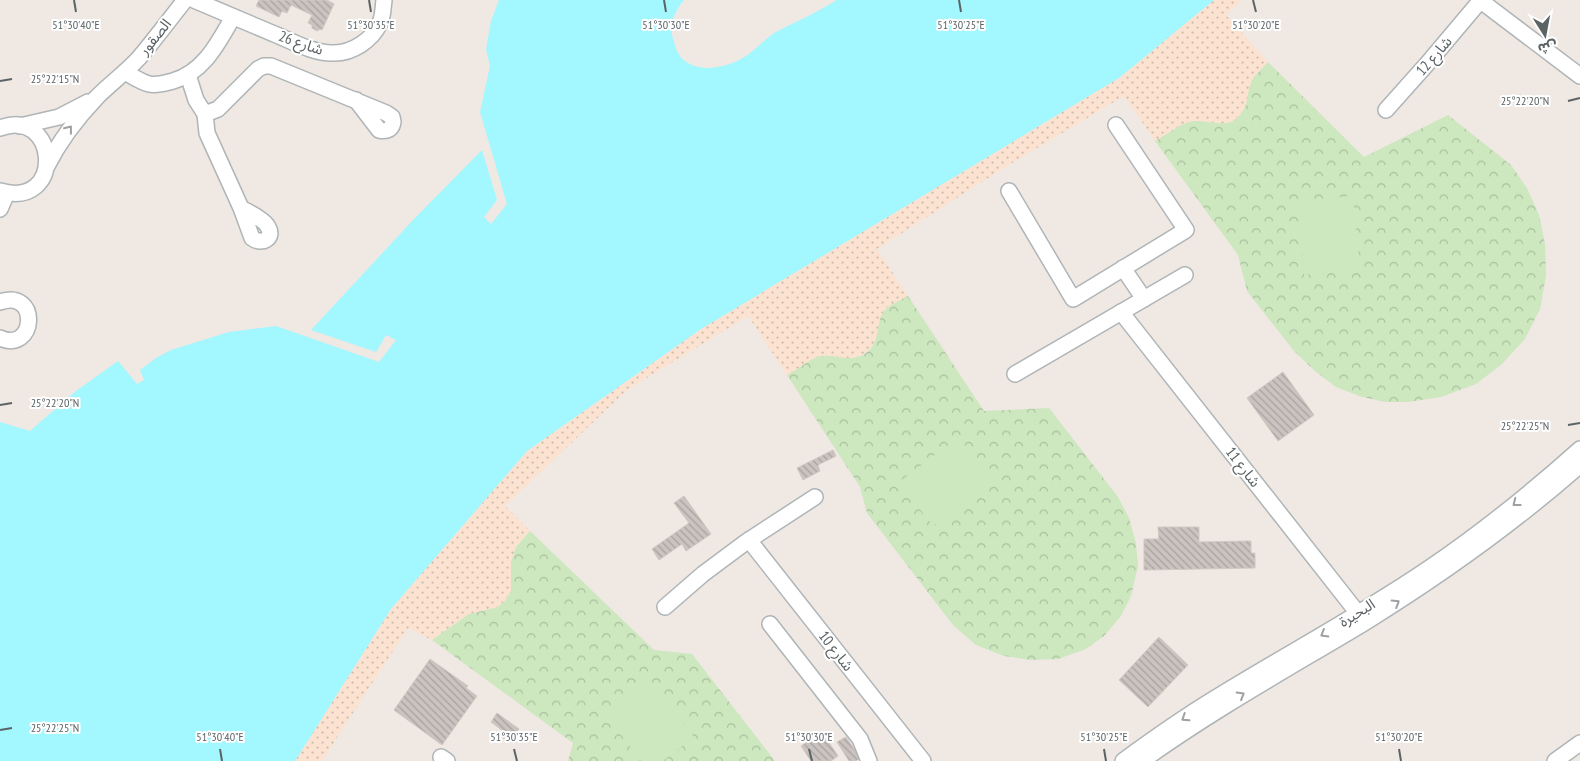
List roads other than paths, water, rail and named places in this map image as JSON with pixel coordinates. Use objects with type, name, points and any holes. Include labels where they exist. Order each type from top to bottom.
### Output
[{"type":"street","name":"الصقور","points":[[3,192],[22,193],[41,180],[62,138],[98,96],[139,57],[185,0]]},
{"type":"street","name":"شارع 26","points":[[194,0],[302,45],[334,54],[351,50],[369,38],[380,23],[384,0]]},
{"type":"street","name":"شارع 12","points":[[1386,110],[1481,0],[1580,76]]},
{"type":"street","points":[[125,72],[153,85],[168,82],[188,74],[206,60],[233,17]]},
{"type":"street","points":[[205,114],[218,109],[258,69],[264,66],[271,66],[356,100]]},
{"type":"street","points":[[188,74],[196,100],[205,114],[207,133],[241,208]]},
{"type":"street","name":"الصقور","points":[[0,128],[20,126],[59,117],[98,96]]},
{"type":"street","points":[[1008,191],[1073,299],[1186,230],[1116,125]]},
{"type":"street","points":[[20,126],[34,132],[44,144],[47,166]]},
{"type":"street","points":[[0,209],[3,192]]},
{"type":"street","points":[[1123,268],[1144,299]]},
{"type":"street","points":[[1015,374],[1185,275]]},
{"type":"street","points":[[0,300],[19,302],[27,310],[29,318],[28,328],[20,337],[9,340],[0,338]]},
{"type":"street","name":"شارع 11","points":[[1121,312],[1361,618]]},
{"type":"street","name":"البحيرة","points":[[1542,489],[1580,449]]},
{"type":"street","name":"البحيرة","points":[[1123,761],[1214,699],[1434,578],[1463,551],[1542,489],[1580,465]]},
{"type":"street","points":[[665,607],[703,574],[749,540],[815,497]]},
{"type":"street","name":"شارع 10","points":[[749,540],[923,761]]},
{"type":"street","name":"البحيرة","points":[[1142,761],[1220,708],[1361,618]]},
{"type":"street","points":[[770,624],[860,740],[870,761]]},
{"type":"street","points":[[1555,761],[1580,743]]},
{"type":"water","points":[[499,0],[684,0],[677,9],[672,25],[672,36],[676,49],[684,60],[691,65],[708,68],[727,65],[743,58],[776,32],[837,0],[1214,0],[1119,78],[701,329],[527,451],[391,609],[295,761],[0,761],[0,422],[30,431],[76,391],[118,361],[137,384],[144,380],[140,370],[156,358],[171,350],[229,332],[276,326],[379,362],[396,340],[386,335],[376,352],[311,330],[414,219],[482,150],[497,200],[484,217],[491,224],[507,204],[480,112],[490,66],[486,49],[491,21]]}]
